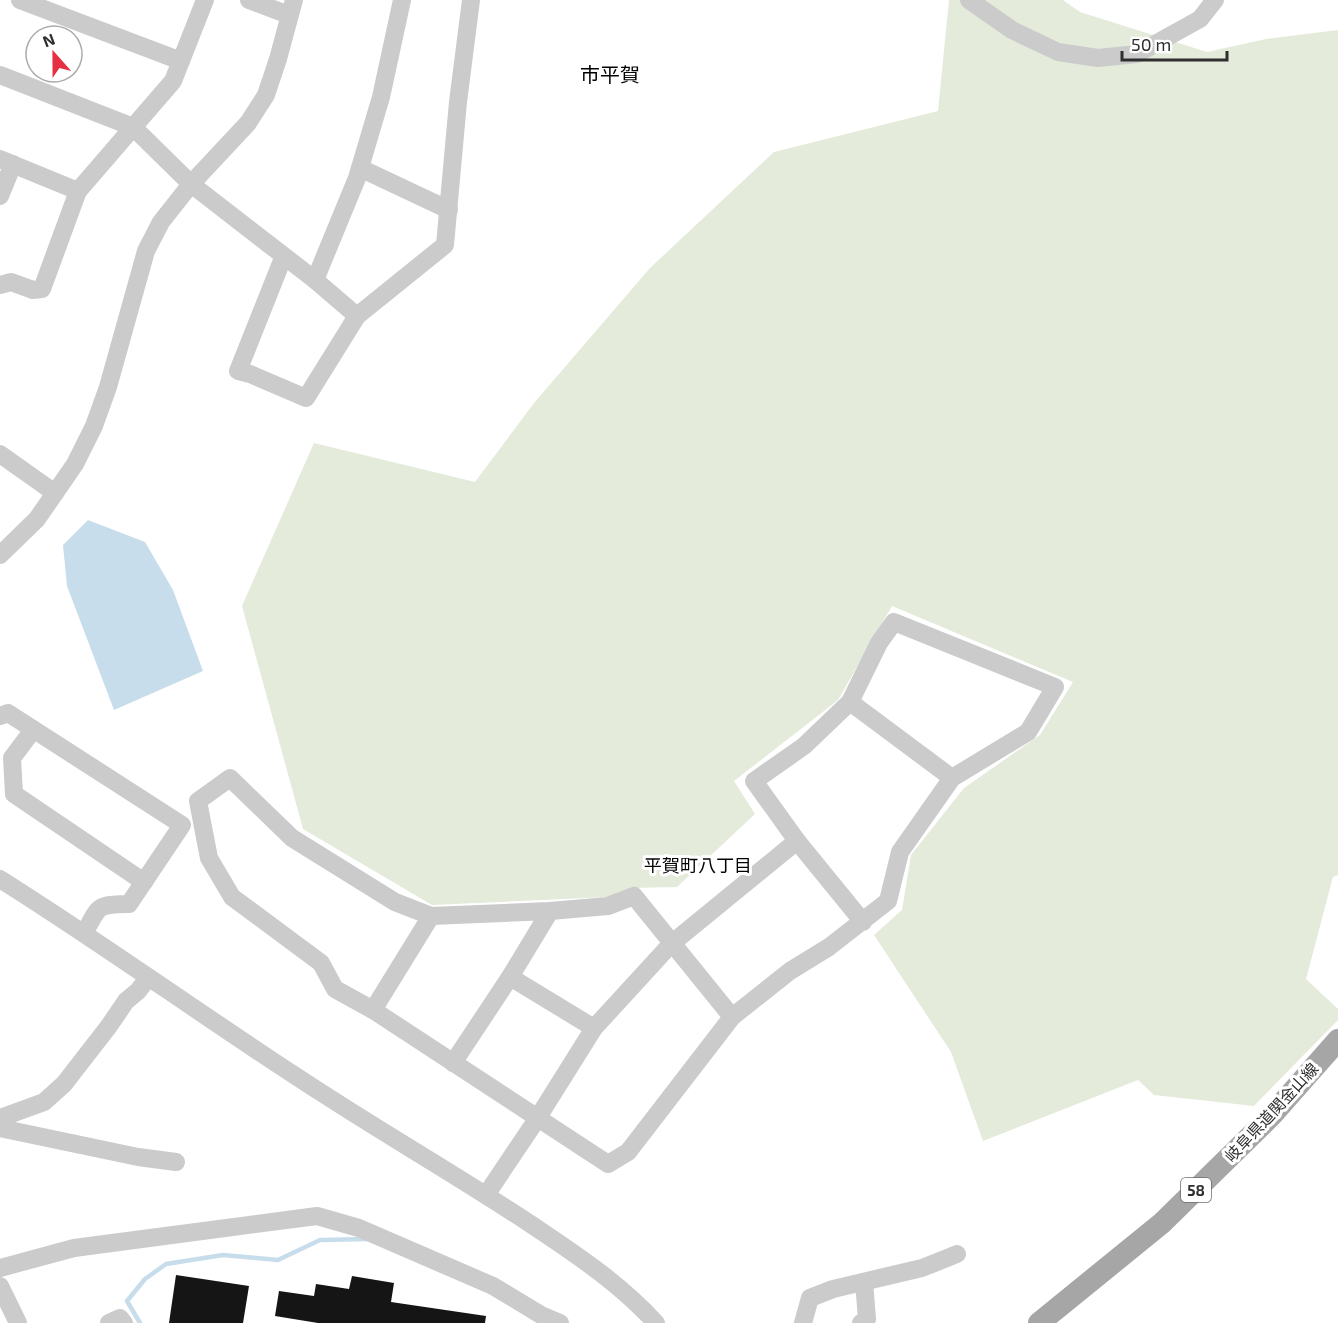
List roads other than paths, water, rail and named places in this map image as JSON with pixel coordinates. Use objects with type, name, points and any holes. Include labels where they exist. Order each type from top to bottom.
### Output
[{"type":"main road","name":"岐阜県道関金山線","points":[[1039,1323],[1162,1223],[1272,1115],[1338,1040]]},
{"type":"street","points":[[20,0],[181,61]]},
{"type":"street","points":[[0,285],[10,282],[33,290],[42,289],[78,191],[173,81],[205,0]]},
{"type":"street","points":[[0,555],[37,519],[75,465],[94,426],[108,387],[146,251],[161,222],[191,184],[248,123],[266,95],[279,59],[291,8],[249,0]]},
{"type":"street","points":[[315,280],[360,168],[381,97],[402,0]]},
{"type":"street","points":[[283,258],[238,371],[306,398],[357,316],[446,244],[458,102],[471,0]]},
{"type":"street","points":[[969,0],[1012,30],[1058,52],[1098,58],[1137,54],[1200,19],[1215,0]]},
{"type":"street","points":[[0,75],[133,128],[191,184],[283,258],[315,280],[357,316]]},
{"type":"street","points":[[0,196],[6,161],[78,191]]},
{"type":"street","points":[[360,168],[448,210]]},
{"type":"street","points":[[0,454],[55,493]]},
{"type":"street","points":[[732,1017],[634,896],[608,906],[431,916],[394,902],[291,838],[230,778],[198,801],[209,858],[232,897],[321,963],[335,989],[373,1010],[608,1164],[628,1152],[732,1017],[790,971],[863,922],[888,901],[900,852],[952,778],[1028,732],[1055,687],[894,622],[879,643],[850,702],[804,746],[754,782],[797,841],[863,922]]},
{"type":"street","points":[[850,702],[952,778]]},
{"type":"street","points":[[0,716],[8,713],[182,825],[129,904],[104,905],[96,911],[85,932]]},
{"type":"street","points":[[33,729],[12,758],[14,794],[144,882]]},
{"type":"street","points":[[486,1195],[594,1028],[672,944],[797,841]]},
{"type":"street","points":[[0,879],[85,932],[148,978],[325,1095],[486,1195],[601,1271],[656,1323]]},
{"type":"street","points":[[453,1063],[550,911]]},
{"type":"street","points":[[373,1010],[431,916]]},
{"type":"street","points":[[510,977],[594,1028]]},
{"type":"street","points":[[0,1118],[44,1101],[64,1084],[126,1001],[148,978]]},
{"type":"street","points":[[0,1128],[138,1157],[176,1162]]},
{"type":"street","points":[[0,1268],[74,1248],[317,1216],[359,1228],[493,1286],[541,1315],[560,1323]]},
{"type":"street","points":[[803,1323],[810,1298],[833,1289],[922,1268],[957,1254]]},
{"type":"street","points":[[861,1323],[867,1319],[864,1282]]},
{"type":"street","points":[[0,1286],[18,1323]]},
{"type":"street","points":[[109,1323],[120,1318],[124,1323]]},
{"type":"water","points":[[88,520],[145,542],[173,590],[203,671],[114,710],[67,586],[63,545]]},
{"type":"waterway","points":[[140,1323],[127,1301],[145,1279],[166,1264],[223,1255],[278,1260],[320,1240],[370,1239]]},
{"type":"district","name":"市平賀","points":[[610,74]]},
{"type":"district","name":"平賀町八丁目","points":[[698,865]]}]
